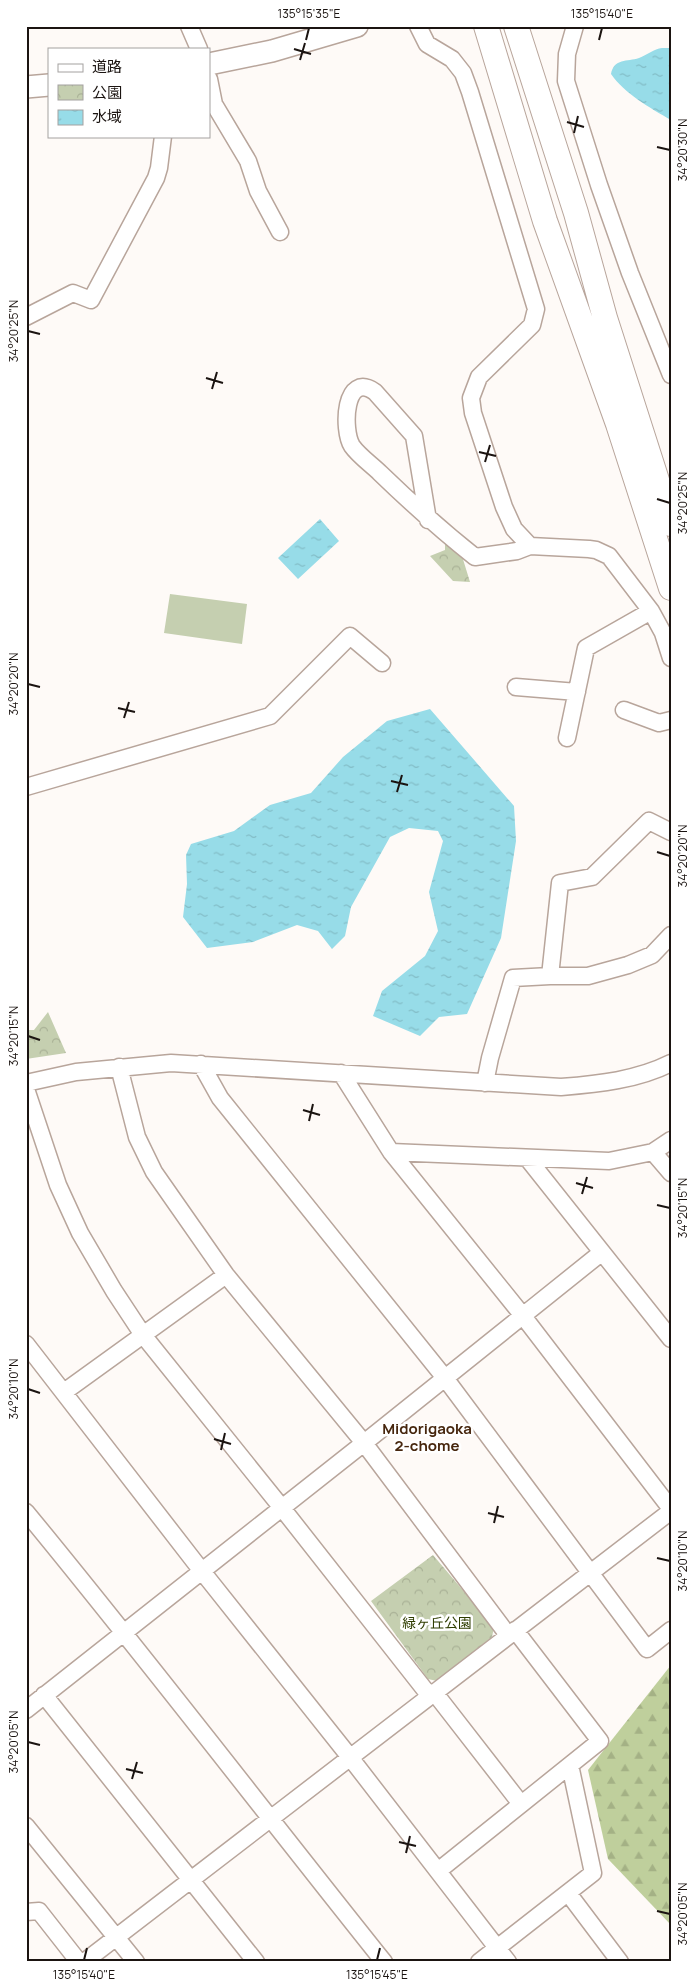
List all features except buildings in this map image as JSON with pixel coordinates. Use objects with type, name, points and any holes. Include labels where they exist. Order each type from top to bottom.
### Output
[{"type":"highway","points":[[486,26],[545,220],[618,424],[671,588]]},
{"type":"highway","points":[[516,26],[576,213],[604,318],[671,524]]},
{"type":"main road","points":[[210,64],[272,51],[357,26]]},
{"type":"main road","points":[[26,87],[48,85]]},
{"type":"street","points":[[188,26],[199,48]]},
{"type":"street","points":[[418,26],[427,44],[452,59],[463,73],[536,309],[532,325],[479,377],[471,398],[473,413],[504,507],[514,529],[530,546]]},
{"type":"street","points":[[575,26],[567,54],[566,82],[630,273],[671,375]]},
{"type":"street","points":[[210,84],[214,104],[248,161],[258,192],[280,232]]},
{"type":"street","points":[[26,317],[73,293],[91,300],[156,178],[163,138]]},
{"type":"street","points":[[428,520],[414,436],[375,392],[366,387],[357,389],[353,392],[349,401],[346,425],[352,446],[428,520],[475,557],[517,551],[530,546],[589,549],[609,556],[651,611],[663,633],[671,658]]},
{"type":"street","points":[[567,738],[586,648],[651,611]]},
{"type":"street","points":[[26,787],[270,716],[350,636],[382,663]]},
{"type":"street","points":[[516,687],[577,692]]},
{"type":"street","points":[[624,710],[659,723],[671,720]]},
{"type":"street","points":[[550,976],[560,883],[592,877],[649,821],[671,832]]},
{"type":"street","points":[[485,1083],[490,1058],[513,978],[588,976],[628,965],[652,955],[671,935]]},
{"type":"street","points":[[26,1083],[76,1072],[171,1063],[562,1087],[612,1082],[656,1071],[671,1064]]},
{"type":"street","points":[[201,1064],[220,1098],[445,1378],[588,1573],[647,1649],[671,1630]]},
{"type":"street","points":[[119,1067],[137,1137],[154,1172],[226,1274],[364,1443],[511,1632],[600,1741],[438,1871]]},
{"type":"street","points":[[84,1962],[349,1756],[671,1510],[523,1316],[390,1152],[341,1074]]},
{"type":"street","points":[[26,1089],[58,1185],[80,1233],[114,1291],[143,1335],[521,1804]]},
{"type":"street","points":[[390,1152],[609,1161],[653,1152],[671,1140]]},
{"type":"street","points":[[653,1152],[671,1173]]},
{"type":"street","points":[[528,1158],[601,1253],[671,1339]]},
{"type":"street","points":[[26,1710],[126,1633],[201,1570],[282,1508],[601,1253]]},
{"type":"street","points":[[64,1392],[226,1274]]},
{"type":"street","points":[[26,1344],[508,1962]]},
{"type":"street","points":[[26,1512],[126,1633],[269,1818],[384,1962]]},
{"type":"street","points":[[44,1695],[256,1962]]},
{"type":"street","points":[[479,1962],[593,1873],[570,1765]]},
{"type":"street","points":[[26,1826],[136,1962]]},
{"type":"street","points":[[568,1893],[620,1962]]},
{"type":"street","points":[[26,1912],[39,1911],[79,1962]]},
{"type":"green space","points":[[445,542],[462,556],[470,582],[453,581],[430,556],[445,550]]},
{"type":"green space","points":[[170,594],[247,604],[242,644],[164,633]]},
{"type":"green space","points":[[48,1012],[66,1053],[26,1059],[26,1030],[34,1030]]},
{"type":"green space","name":"緑ヶ丘公園","points":[[433,1555],[494,1627],[492,1637],[437,1681],[428,1679],[371,1601]]},
{"type":"green space","points":[[671,1665],[671,1925],[608,1859],[588,1770]]},
{"type":"water","points":[[662,48],[671,48],[671,120],[630,94],[611,74],[618,63],[639,58]]},
{"type":"water","points":[[320,519],[339,541],[298,579],[278,558]]},
{"type":"water","points":[[430,709],[514,806],[516,841],[501,938],[467,1014],[439,1017],[420,1036],[373,1016],[382,991],[425,956],[438,931],[429,892],[443,841],[438,831],[409,828],[390,837],[351,907],[345,936],[332,949],[318,931],[297,925],[253,942],[207,948],[183,917],[187,884],[186,855],[191,844],[234,831],[270,805],[311,793],[343,757],[387,721]]},
{"type":"district","name":"Midorigaoka 2-chome","points":[[427,1436]]}]
